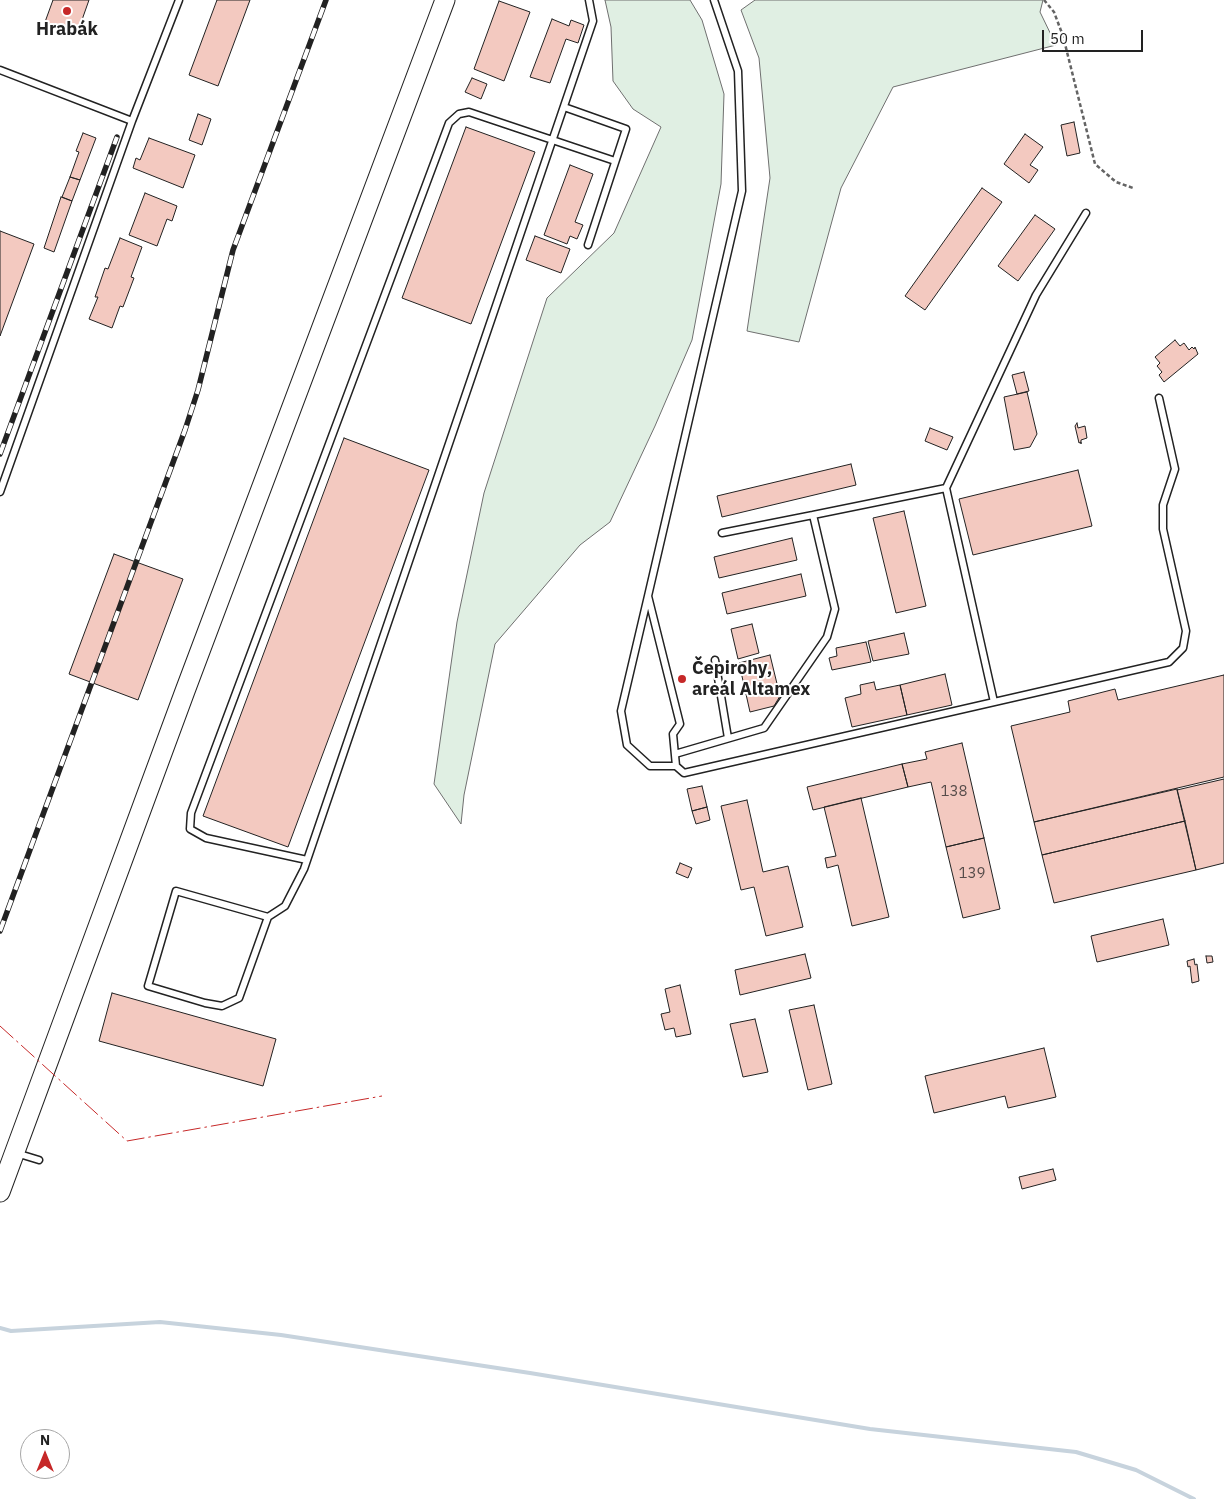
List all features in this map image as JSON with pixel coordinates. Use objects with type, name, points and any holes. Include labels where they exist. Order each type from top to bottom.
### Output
[{"type":"main road","points":[[0,1192],[175,718],[445,0]]},
{"type":"lane","points":[[0,492],[132,121],[179,0]]},
{"type":"lane","points":[[268,917],[176,891],[148,986],[205,1004],[222,1006],[239,998],[268,917],[285,906],[304,869],[593,22],[589,0]]},
{"type":"lane","points":[[714,0],[738,70],[742,191],[622,711],[627,745],[650,766],[676,766],[684,773],[1169,662],[1183,648],[1186,630],[1164,529],[1164,505],[1175,469],[1160,398]]},
{"type":"lane","points":[[0,70],[132,121]]},
{"type":"lane","points":[[564,107],[626,129],[588,245]]},
{"type":"lane","points":[[307,860],[206,838],[190,829],[191,813],[449,123],[459,114],[469,112],[615,161]]},
{"type":"lane","points":[[994,702],[946,488],[1036,295],[1086,213]]},
{"type":"lane","points":[[722,533],[946,488]]},
{"type":"lane","points":[[675,754],[764,728],[827,637],[835,610],[813,515]]},
{"type":"lane","points":[[648,596],[680,724],[673,734],[676,766]]},
{"type":"lane","points":[[714,660],[728,738]]},
{"type":"lane","points":[[14,1153],[39,1160]]},
{"type":"path","points":[[1044,0],[1054,12],[1063,36],[1095,164],[1116,182],[1133,188]]},
{"type":"green space","points":[[605,0],[690,0],[702,20],[724,94],[721,184],[692,340],[655,426],[610,522],[580,545],[495,644],[464,795],[461,824],[434,784],[457,622],[484,493],[547,298],[614,233],[661,127],[633,109],[613,81],[611,27]]},
{"type":"green space","points":[[755,0],[1043,0],[1040,12],[1056,45],[893,87],[841,188],[799,342],[747,331],[770,178],[759,58],[741,10]]},
{"type":"building","name":"Hrabák","points":[[53,0],[89,0],[77,34],[45,22]]},
{"type":"building","points":[[217,0],[250,0],[218,86],[189,75]]},
{"type":"building","points":[[499,1],[530,12],[504,81],[474,69]]},
{"type":"building","points":[[552,19],[569,26],[571,20],[584,25],[578,43],[566,39],[550,83],[530,77]]},
{"type":"building","points":[[472,78],[487,84],[481,99],[465,92]]},
{"type":"building","points":[[198,114],[211,119],[202,145],[189,140]]},
{"type":"building","points":[[1074,122],[1080,153],[1067,156],[1061,125]]},
{"type":"building","points":[[466,127],[535,152],[471,324],[402,298]]},
{"type":"building","points":[[83,133],[96,138],[80,180],[70,177],[79,152],[76,151]]},
{"type":"building","points":[[1025,134],[1043,147],[1030,165],[1038,170],[1029,183],[1004,164]]},
{"type":"building","points":[[149,138],[195,155],[183,188],[133,168],[136,158],[140,160]]},
{"type":"building","points":[[570,165],[593,174],[575,222],[583,225],[577,239],[570,236],[567,244],[544,235]]},
{"type":"building","points":[[70,177],[80,180],[72,201],[62,197]]},
{"type":"building","points":[[982,188],[1002,202],[925,310],[905,296]]},
{"type":"building","points":[[145,193],[177,206],[172,221],[167,219],[157,246],[129,235]]},
{"type":"building","points":[[61,197],[72,201],[54,252],[44,248]]},
{"type":"building","points":[[1035,215],[1055,229],[1018,281],[998,266]]},
{"type":"building","points":[[0,231],[34,244],[0,336]]},
{"type":"building","points":[[535,236],[570,249],[561,273],[526,260]]},
{"type":"building","points":[[120,238],[142,247],[131,277],[134,278],[123,307],[120,306],[112,328],[89,319],[98,297],[95,297],[105,268],[108,269]]},
{"type":"building","points":[[1175,340],[1180,346],[1184,343],[1189,350],[1195,347],[1198,354],[1164,382],[1159,375],[1162,372],[1157,366],[1160,363],[1155,357]]},
{"type":"building","points":[[1024,372],[1029,391],[1017,394],[1012,375]]},
{"type":"building","points":[[1027,392],[1037,434],[1030,447],[1014,450],[1004,397]]},
{"type":"building","points":[[1077,423],[1078,428],[1085,426],[1087,438],[1079,443],[1075,426]]},
{"type":"building","points":[[930,428],[953,437],[947,450],[925,441]]},
{"type":"building","points":[[344,438],[429,470],[288,847],[203,816]]},
{"type":"building","points":[[851,464],[856,485],[722,517],[717,496]]},
{"type":"building","points":[[1078,470],[1092,526],[973,555],[959,499]]},
{"type":"building","points":[[904,511],[926,606],[896,613],[873,518]]},
{"type":"building","points":[[792,538],[797,560],[719,578],[714,557]]},
{"type":"building","points":[[114,554],[183,579],[138,700],[69,674]]},
{"type":"building","points":[[801,574],[806,596],[727,614],[722,593]]},
{"type":"building","points":[[752,624],[759,653],[738,659],[731,629]]},
{"type":"building","points":[[904,633],[909,654],[873,661],[868,641]]},
{"type":"building","points":[[866,642],[871,662],[832,670],[829,658],[837,656],[836,648]]},
{"type":"building","points":[[770,655],[780,696],[774,706],[750,712],[739,663]]},
{"type":"building","points":[[945,674],[952,705],[907,715],[900,685]]},
{"type":"building","points":[[1224,675],[1224,777],[1034,822],[1011,726],[1070,712],[1068,701],[1115,689],[1118,700]]},
{"type":"building","points":[[874,682],[876,690],[900,685],[907,715],[852,727],[845,698],[861,694],[860,685]]},
{"type":"building","points":[[962,743],[984,838],[946,847],[931,782],[908,787],[902,764],[927,759],[925,752]]},
{"type":"building","points":[[902,764],[908,787],[813,810],[807,787]]},
{"type":"building","points":[[1224,779],[1224,863],[1196,870],[1177,790]]},
{"type":"building","points":[[702,786],[707,807],[692,811],[687,789]]},
{"type":"building","points":[[1177,789],[1185,821],[1042,855],[1034,822]]},
{"type":"building","points":[[861,798],[889,917],[852,926],[838,865],[827,868],[825,858],[836,856],[824,807]]},
{"type":"building","points":[[747,800],[763,872],[788,866],[803,927],[766,936],[754,887],[741,890],[721,806]]},
{"type":"building","points":[[707,807],[710,820],[696,824],[692,811]]},
{"type":"building","points":[[1185,821],[1196,870],[1054,903],[1042,855]]},
{"type":"building","points":[[984,838],[1000,909],[963,918],[946,847]]},
{"type":"building","points":[[680,863],[692,868],[688,878],[676,873]]},
{"type":"building","points":[[1163,919],[1169,945],[1097,962],[1091,936]]},
{"type":"building","points":[[805,954],[811,978],[740,995],[735,970]]},
{"type":"building","points":[[1206,956],[1212,956],[1213,962],[1207,963]]},
{"type":"building","points":[[1194,959],[1195,965],[1197,964],[1199,981],[1192,983],[1190,966],[1188,967],[1187,961]]},
{"type":"building","points":[[680,985],[691,1034],[676,1037],[674,1028],[665,1030],[661,1014],[670,1012],[665,989]]},
{"type":"building","points":[[112,993],[276,1039],[263,1086],[99,1041]]},
{"type":"building","points":[[814,1005],[832,1084],[808,1090],[789,1010]]},
{"type":"building","points":[[755,1019],[768,1072],[743,1077],[730,1024]]},
{"type":"building","points":[[1044,1048],[1056,1097],[1008,1108],[1005,1096],[934,1113],[925,1076]]},
{"type":"building","points":[[1053,1169],[1056,1180],[1022,1189],[1019,1177]]},
{"type":"waterway","points":[[0,1328],[11,1331],[160,1322],[281,1335],[530,1373],[870,1429],[1076,1452],[1136,1470],[1194,1499]]},
{"type":"railway","points":[[0,931],[185,430],[198,390],[233,250],[326,0]]},
{"type":"railway","points":[[0,454],[117,137]]},
{"type":"power","points":[[0,1026],[127,1141],[382,1096]]},
{"type":"place","name":"Hrabák","points":[[67,11]]},
{"type":"place","name":"Čepirohy, areál Altamex","points":[[682,679]]}]
